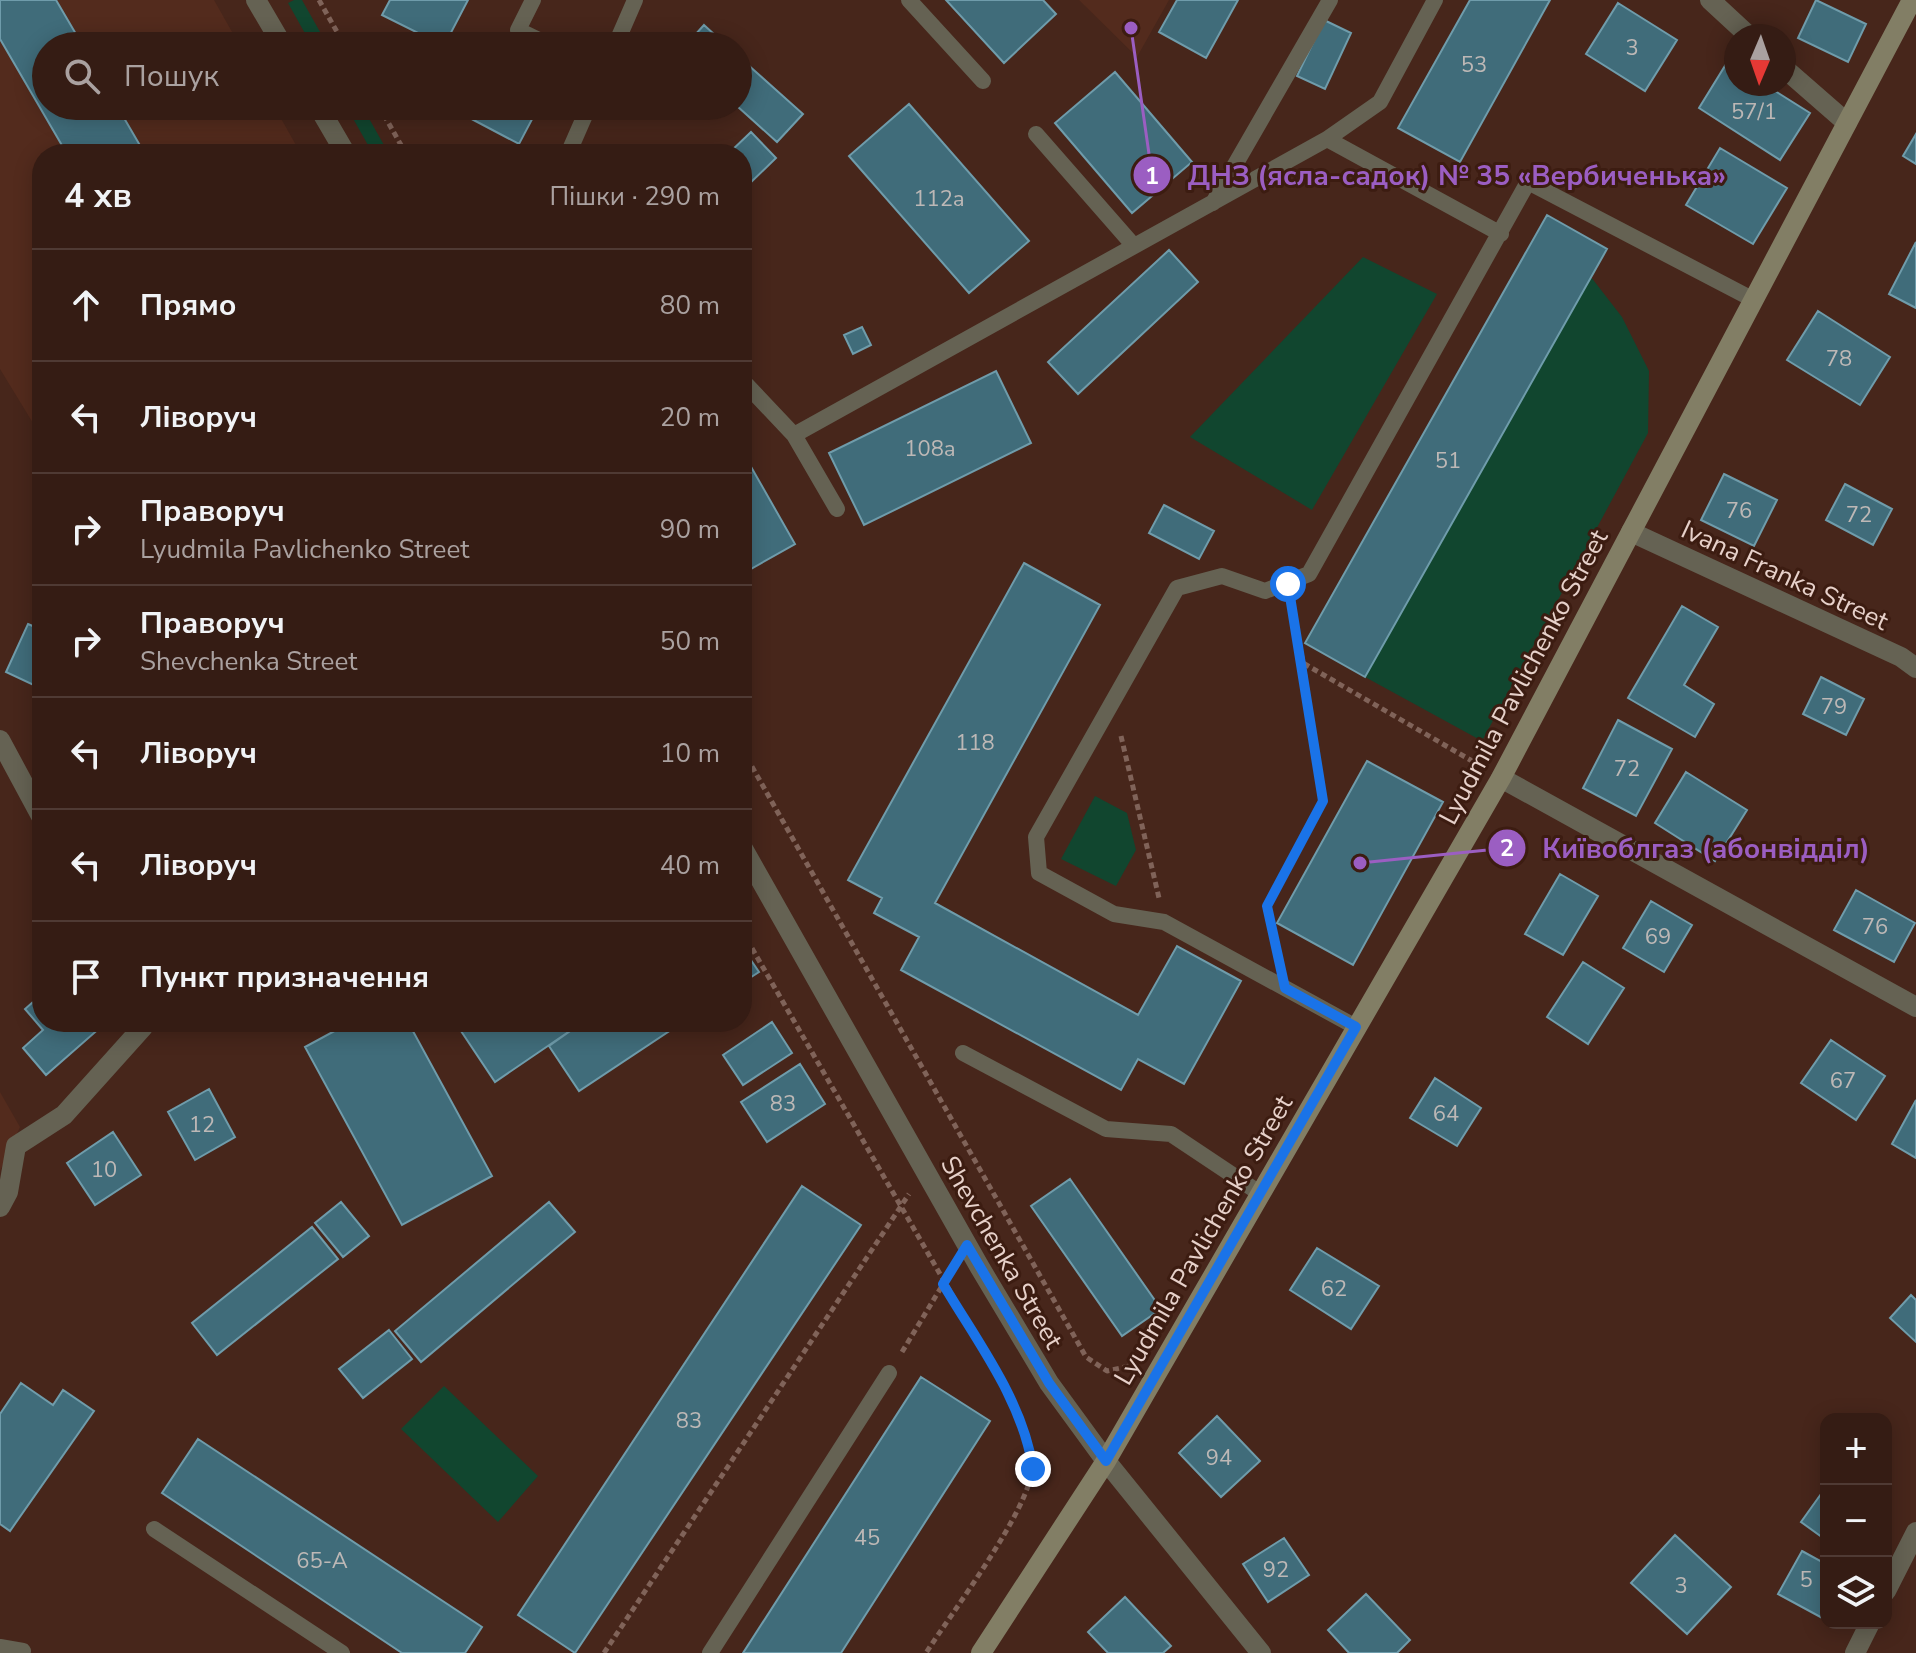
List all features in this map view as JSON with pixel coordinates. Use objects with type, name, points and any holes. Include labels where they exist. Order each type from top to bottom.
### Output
[{"type":"main road","name":"Lyudmila Pavlichenko Street","points":[[981,1653],[1106,1461],[1501,778],[1912,0]]},
{"type":"street","points":[[256,0],[275,32]]},
{"type":"street","points":[[1710,0],[1736,24]]},
{"type":"street","points":[[1796,78],[1847,123]]},
{"type":"street","points":[[326,120],[340,144]]},
{"type":"street","name":"Ivana Franka Street","points":[[1631,532],[1901,657],[1916,668]]},
{"type":"street","points":[[0,740],[32,799]]},
{"type":"street","points":[[1501,778],[1916,1007]]},
{"type":"street","name":"Shevchenka Street","points":[[752,865],[967,1245],[1049,1383],[1106,1461],[1261,1653]]},
{"type":"street","points":[[0,1207],[8,1192],[16,1146],[64,1115],[139,1032]]},
{"type":"street","points":[[1892,1579],[1916,1532]]},
{"type":"street","points":[[1855,1653],[1867,1629]]},
{"type":"lane","points":[[522,32],[518,30],[533,0]]},
{"type":"lane","points":[[621,32],[635,0]]},
{"type":"lane","points":[[909,0],[983,81]]},
{"type":"lane","points":[[1213,203],[1330,0]]},
{"type":"lane","points":[[794,435],[1327,139],[1380,102],[1435,0]]},
{"type":"lane","points":[[572,144],[583,120]]},
{"type":"lane","points":[[1036,134],[1134,246]]},
{"type":"lane","points":[[1327,139],[1501,234]]},
{"type":"lane","points":[[1356,1027],[1164,922],[1114,914],[1039,873],[1036,837],[1177,588],[1222,576],[1265,591],[1309,574],[1528,182],[1754,300]]},
{"type":"lane","points":[[752,391],[794,435],[837,509]]},
{"type":"lane","points":[[963,1053],[1106,1129],[1171,1134],[1261,1194]]},
{"type":"lane","points":[[710,1653],[889,1373]]},
{"type":"lane","points":[[154,1529],[342,1653]]},
{"type":"lane","points":[[0,1647],[23,1651]]},
{"type":"path","points":[[319,0],[337,32]]},
{"type":"path","points":[[387,120],[400,144]]},
{"type":"path","points":[[1285,988],[1267,906],[1323,801],[1288,584]]},
{"type":"path","points":[[1303,663],[1501,778]]},
{"type":"path","points":[[1113,702],[1164,922]]},
{"type":"path","points":[[752,767],[1070,1330]]},
{"type":"path","points":[[752,948],[1011,1397],[1028,1437],[1033,1469],[1021,1505],[926,1653]]},
{"type":"path","points":[[604,1653],[925,1170]]},
{"type":"path","points":[[889,1373],[967,1245]]},
{"type":"shaded area","points":[[0,0],[214,0],[232,32],[32,32],[32,120],[282,120],[295,144],[32,144],[32,421],[0,369]]},
{"type":"shaded area","points":[[1079,0],[1169,0],[1137,57]]},
{"type":"shaded area","points":[[0,1092],[20,1127],[0,1171]]},
{"type":"green space","points":[[302,0],[320,32],[304,32],[288,3]]},
{"type":"green space","points":[[354,120],[370,120],[383,144],[367,144]]},
{"type":"green space","points":[[1363,257],[1437,294],[1312,510],[1190,437]]},
{"type":"green space","points":[[1591,277],[1622,317],[1649,371],[1648,433],[1482,741],[1365,677]]},
{"type":"green space","points":[[1095,796],[1127,813],[1136,850],[1116,886],[1061,859]]},
{"type":"green space","points":[[444,1386],[538,1476],[498,1522],[401,1429]]},
{"type":"building","points":[[0,0],[56,0],[75,32],[32,32],[32,94],[0,39]]},
{"type":"building","points":[[390,0],[468,0],[451,32],[416,32],[382,15]]},
{"type":"building","points":[[946,0],[1043,0],[1056,14],[1004,63]]},
{"type":"building","points":[[1177,0],[1238,0],[1206,58],[1159,32]]},
{"type":"building","points":[[1470,0],[1550,0],[1460,162],[1398,128]]},
{"type":"building","points":[[1816,0],[1866,24],[1848,62],[1798,38]]},
{"type":"building","points":[[1618,3],[1677,40],[1645,91],[1586,54]]},
{"type":"building","points":[[1324,20],[1351,33],[1325,89],[1297,76]]},
{"type":"building","points":[[704,25],[712,32],[698,32]]},
{"type":"building","points":[[1724,67],[1724,96],[1783,96],[1810,113],[1780,160],[1699,108]]},
{"type":"building","points":[[752,68],[803,114],[777,142],[752,120]]},
{"type":"building","points":[[1115,72],[1192,162],[1132,213],[1055,123]]},
{"type":"building","points":[[909,104],[1029,241],[969,293],[849,156]]},
{"type":"building","points":[[47,120],[125,120],[139,144],[61,144]]},
{"type":"building","points":[[474,120],[532,120],[519,144]]},
{"type":"building","points":[[751,132],[776,158],[752,181],[752,144],[738,144]]},
{"type":"building","points":[[1916,134],[1916,164],[1903,156]]},
{"type":"building","points":[[1720,148],[1787,188],[1753,244],[1686,205]]},
{"type":"building","points":[[1547,215],[1607,249],[1365,677],[1305,643]]},
{"type":"building","points":[[1916,242],[1916,308],[1889,294]]},
{"type":"building","points":[[1169,250],[1198,282],[1078,394],[1048,362]]},
{"type":"building","points":[[1818,311],[1890,357],[1860,405],[1787,360]]},
{"type":"building","points":[[862,327],[871,345],[853,354],[844,335]]},
{"type":"building","points":[[996,371],[1031,443],[864,525],[829,453]]},
{"type":"building","points":[[752,469],[795,544],[752,568]]},
{"type":"building","points":[[1724,474],[1777,500],[1754,546],[1701,520]]},
{"type":"building","points":[[1845,484],[1892,509],[1873,545],[1826,520]]},
{"type":"building","points":[[1164,505],[1214,531],[1199,559],[1149,533]]},
{"type":"building","points":[[1024,563],[1100,605],[935,903],[1138,1015],[1177,946],[1241,981],[1184,1084],[1138,1059],[1121,1090],[901,970],[919,937],[874,913],[882,898],[848,880]]},
{"type":"building","points":[[1682,606],[1718,627],[1684,685],[1714,704],[1695,737],[1628,698]]},
{"type":"building","points":[[28,624],[32,626],[32,684],[6,672]]},
{"type":"building","points":[[1821,677],[1864,699],[1846,735],[1803,714]]},
{"type":"building","points":[[1618,720],[1672,749],[1636,816],[1583,788]]},
{"type":"building","points":[[1367,761],[1443,802],[1353,965],[1277,923]]},
{"type":"building","points":[[1686,772],[1747,810],[1715,861],[1655,823]]},
{"type":"building","points":[[1560,874],[1598,896],[1563,955],[1525,934]]},
{"type":"building","points":[[1856,890],[1915,923],[1894,962],[1834,930]]},
{"type":"building","points":[[1651,901],[1692,925],[1664,972],[1623,948]]},
{"type":"building","points":[[752,962],[759,972],[752,977]]},
{"type":"building","points":[[1583,962],[1624,988],[1588,1044],[1547,1017]]},
{"type":"building","points":[[32,1003],[32,1017],[25,1009]]},
{"type":"building","points":[[772,1022],[792,1053],[743,1085],[723,1055]]},
{"type":"building","points":[[41,1032],[95,1032],[46,1075],[23,1048]]},
{"type":"building","points":[[333,1032],[413,1032],[492,1176],[402,1225],[305,1047]]},
{"type":"building","points":[[462,1032],[568,1032],[495,1082]]},
{"type":"building","points":[[569,1032],[668,1032],[579,1091],[549,1046]]},
{"type":"building","points":[[1831,1040],[1885,1076],[1856,1120],[1801,1083]]},
{"type":"building","points":[[800,1064],[825,1104],[767,1142],[741,1102]]},
{"type":"building","points":[[1435,1078],[1481,1108],[1457,1146],[1410,1118]]},
{"type":"building","points":[[209,1089],[235,1137],[195,1160],[168,1112]]},
{"type":"building","points":[[1916,1100],[1916,1158],[1892,1144]]},
{"type":"building","points":[[113,1132],[141,1175],[95,1205],[67,1163]]},
{"type":"building","points":[[1070,1179],[1161,1309],[1122,1336],[1031,1206]]},
{"type":"building","points":[[802,1186],[861,1225],[575,1653],[518,1615]]},
{"type":"building","points":[[341,1202],[369,1236],[343,1257],[315,1223]]},
{"type":"building","points":[[549,1202],[575,1232],[421,1362],[395,1331]]},
{"type":"building","points":[[312,1227],[338,1259],[217,1355],[192,1323]]},
{"type":"building","points":[[1317,1248],[1379,1286],[1351,1329],[1290,1290]]},
{"type":"building","points":[[1911,1295],[1916,1300],[1916,1342],[1890,1318]]},
{"type":"building","points":[[389,1330],[412,1359],[363,1398],[339,1369]]},
{"type":"building","points":[[921,1377],[990,1421],[841,1653],[743,1653]]},
{"type":"building","points":[[21,1383],[53,1405],[63,1390],[94,1411],[10,1531],[0,1524],[0,1414]]},
{"type":"building","points":[[1217,1416],[1260,1461],[1221,1497],[1179,1453]]},
{"type":"building","points":[[198,1439],[482,1627],[465,1653],[402,1653],[162,1493]]},
{"type":"building","points":[[1820,1495],[1820,1536],[1801,1522]]},
{"type":"building","points":[[1675,1535],[1731,1587],[1687,1634],[1631,1583]]},
{"type":"building","points":[[1284,1538],[1309,1575],[1268,1602],[1243,1564]]},
{"type":"building","points":[[1802,1551],[1820,1561],[1820,1617],[1778,1594]]},
{"type":"building","points":[[1366,1594],[1410,1640],[1397,1653],[1349,1653],[1328,1630]]},
{"type":"building","points":[[1125,1597],[1171,1646],[1163,1653],[1108,1653],[1088,1632]]},
{"type":"place","name":"ДНЗ (ясла-садок) № 35 «Вербиченька»","points":[[1131,28]]},
{"type":"place","name":"Київоблгаз (абонвідділ)","points":[[1360,863]]},
{"type":"route","points":[[1033,1469],[1028,1437],[1011,1397],[943,1284],[967,1245],[1049,1383],[1106,1461],[1356,1027],[1285,988],[1267,906],[1323,801],[1288,584]]}]
